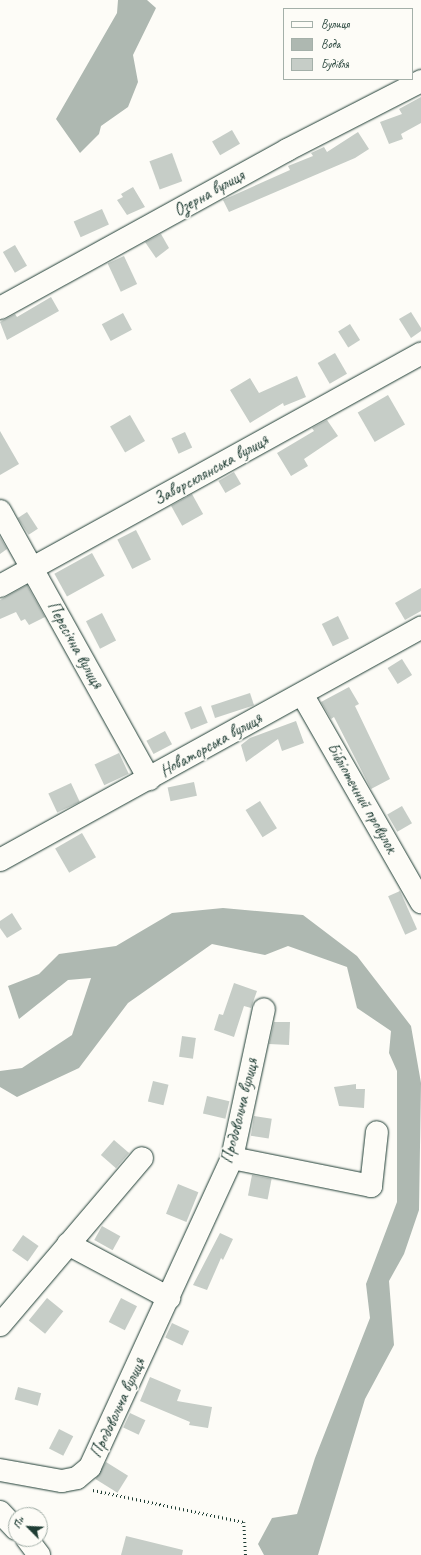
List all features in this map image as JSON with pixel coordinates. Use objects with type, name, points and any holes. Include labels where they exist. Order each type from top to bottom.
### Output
[{"type":"street","name":"Озерна вулиця","points":[[0,308],[287,150],[421,81]]},
{"type":"street","name":"Заворсклянська вулиця","points":[[0,586],[421,354]]},
{"type":"street","name":"Пересічна вулиця","points":[[0,511],[149,779]]},
{"type":"street","name":"Новаторська вулиця","points":[[0,860],[421,628]]},
{"type":"street","name":"Бібліотечний провулок","points":[[302,694],[421,902]]},
{"type":"street","name":"Продовольча вулиця","points":[[0,1470],[62,1481],[77,1478],[90,1467],[169,1298],[232,1158],[264,1009]]},
{"type":"street","points":[[232,1158],[370,1186],[377,1132]]},
{"type":"street","points":[[0,1325],[142,1158]]},
{"type":"street","points":[[68,1244],[169,1298]]},
{"type":"street","points":[[0,1512],[8,1520]]},
{"type":"path","points":[[89,1489],[244,1522],[246,1555]]},
{"type":"water","points":[[118,0],[147,0],[156,8],[133,55],[138,82],[128,107],[101,126],[99,134],[80,153],[56,119],[117,13]]},
{"type":"water","points":[[223,908],[303,915],[357,956],[411,1026],[421,1083],[419,1210],[404,1254],[389,1281],[394,1345],[365,1399],[318,1555],[264,1555],[258,1544],[272,1518],[297,1514],[315,1458],[370,1318],[366,1284],[397,1202],[397,1071],[389,1053],[391,1031],[357,1008],[347,967],[288,946],[265,955],[212,944],[128,1003],[79,1068],[17,1097],[0,1087],[0,1071],[22,1068],[72,1035],[91,978],[68,980],[19,1019],[8,986],[39,974],[59,954],[116,946],[172,913]]},
{"type":"building","points":[[421,97],[421,123],[401,134],[403,139],[389,144],[380,122],[402,114],[399,109]]},
{"type":"building","points":[[232,130],[240,144],[220,155],[212,142]]},
{"type":"building","points":[[358,132],[369,149],[355,158],[229,212],[223,200],[290,170],[288,166],[313,156],[311,153],[324,147],[327,152]]},
{"type":"building","points":[[172,153],[182,181],[160,189],[149,161]]},
{"type":"building","points":[[133,187],[145,207],[127,215],[117,200],[123,197],[121,194]]},
{"type":"building","points":[[102,209],[109,225],[81,237],[74,222]]},
{"type":"building","points":[[161,234],[169,248],[156,258],[145,242]]},
{"type":"building","points":[[15,245],[27,266],[15,273],[3,252]]},
{"type":"building","points":[[124,256],[137,284],[121,292],[108,264]]},
{"type":"building","points":[[51,297],[59,311],[7,340],[0,322],[15,314],[17,317]]},
{"type":"building","points":[[411,312],[421,328],[421,331],[411,338],[399,319]]},
{"type":"building","points":[[123,313],[132,330],[111,341],[102,324]]},
{"type":"building","points":[[350,324],[360,340],[348,348],[338,331]]},
{"type":"building","points":[[335,353],[347,374],[330,384],[318,363]]},
{"type":"building","points":[[297,376],[306,397],[284,406],[283,403],[250,423],[230,390],[250,378],[259,393]]},
{"type":"building","points":[[388,395],[405,424],[375,442],[358,412]]},
{"type":"building","points":[[130,415],[145,441],[125,452],[110,426]]},
{"type":"building","points":[[327,420],[338,436],[304,459],[308,466],[291,476],[277,453],[314,431],[312,428]]},
{"type":"building","points":[[0,431],[19,464],[0,475]]},
{"type":"building","points":[[185,432],[192,447],[179,454],[171,438]]},
{"type":"building","points":[[234,472],[241,484],[225,493],[218,481]]},
{"type":"building","points":[[192,494],[203,514],[182,526],[171,506]]},
{"type":"building","points":[[27,512],[38,529],[29,535],[18,518]]},
{"type":"building","points":[[136,530],[151,559],[132,569],[117,540]]},
{"type":"building","points":[[0,537],[7,549],[0,554]]},
{"type":"building","points":[[92,553],[105,576],[67,597],[54,574]]},
{"type":"building","points":[[27,585],[45,617],[29,625],[25,619],[21,621],[16,612],[0,619],[0,600]]},
{"type":"building","points":[[421,588],[421,611],[405,620],[395,603]]},
{"type":"building","points":[[102,613],[116,641],[100,649],[86,621]]},
{"type":"building","points":[[338,616],[349,638],[333,646],[322,624]]},
{"type":"building","points":[[402,659],[412,675],[398,684],[388,668]]},
{"type":"building","points":[[349,687],[359,704],[355,706],[390,779],[371,789],[334,717],[331,719],[321,702]]},
{"type":"building","points":[[250,693],[254,705],[215,718],[211,706]]},
{"type":"building","points":[[201,706],[208,723],[191,729],[184,713]]},
{"type":"building","points":[[296,721],[304,743],[282,751],[278,739],[246,762],[241,745],[250,738]]},
{"type":"building","points":[[165,731],[172,744],[154,754],[146,741]]},
{"type":"building","points":[[119,753],[129,774],[104,785],[95,764]]},
{"type":"building","points":[[194,782],[197,796],[171,801],[168,788]]},
{"type":"building","points":[[71,783],[80,802],[57,813],[48,794]]},
{"type":"building","points":[[260,801],[277,828],[263,837],[246,810]]},
{"type":"building","points":[[402,806],[412,823],[397,832],[387,814]]},
{"type":"building","points":[[82,833],[96,857],[69,873],[55,848]]},
{"type":"building","points":[[400,891],[417,929],[405,935],[388,896]]},
{"type":"building","points":[[12,913],[22,929],[7,938],[0,928],[0,921]]},
{"type":"building","points":[[234,983],[257,991],[251,1008],[244,1006],[234,1037],[214,1030],[219,1014],[223,1015]]},
{"type":"building","points":[[274,1022],[290,1022],[289,1045],[269,1044]]},
{"type":"building","points":[[182,1036],[196,1038],[193,1059],[179,1057]]},
{"type":"building","points":[[153,1081],[169,1085],[163,1105],[148,1101]]},
{"type":"building","points":[[356,1084],[356,1089],[365,1089],[364,1108],[339,1106],[334,1087]]},
{"type":"building","points":[[207,1096],[229,1101],[225,1119],[203,1114]]},
{"type":"building","points":[[254,1116],[272,1119],[269,1139],[251,1136]]},
{"type":"building","points":[[114,1140],[129,1153],[116,1168],[101,1155]]},
{"type":"building","points":[[252,1175],[272,1179],[268,1199],[248,1196]]},
{"type":"building","points":[[178,1184],[198,1192],[186,1222],[166,1214]]},
{"type":"building","points":[[102,1226],[120,1236],[113,1250],[94,1240]]},
{"type":"building","points":[[220,1233],[233,1239],[223,1260],[221,1258],[207,1290],[193,1285]]},
{"type":"building","points":[[23,1235],[39,1246],[28,1261],[12,1251]]},
{"type":"building","points":[[47,1298],[63,1311],[45,1334],[29,1321]]},
{"type":"building","points":[[121,1298],[137,1306],[125,1330],[109,1322]]},
{"type":"building","points":[[172,1323],[189,1331],[182,1346],[165,1338]]},
{"type":"building","points":[[150,1377],[181,1390],[177,1401],[212,1407],[208,1428],[189,1425],[190,1422],[140,1401]]},
{"type":"building","points":[[18,1387],[41,1393],[38,1406],[15,1400]]},
{"type":"building","points":[[130,1413],[145,1420],[139,1435],[123,1428]]},
{"type":"building","points":[[59,1429],[73,1436],[63,1456],[49,1449]]},
{"type":"building","points":[[106,1462],[128,1476],[117,1493],[95,1479]]},
{"type":"building","points":[[126,1536],[183,1550],[182,1555],[121,1555]]}]
